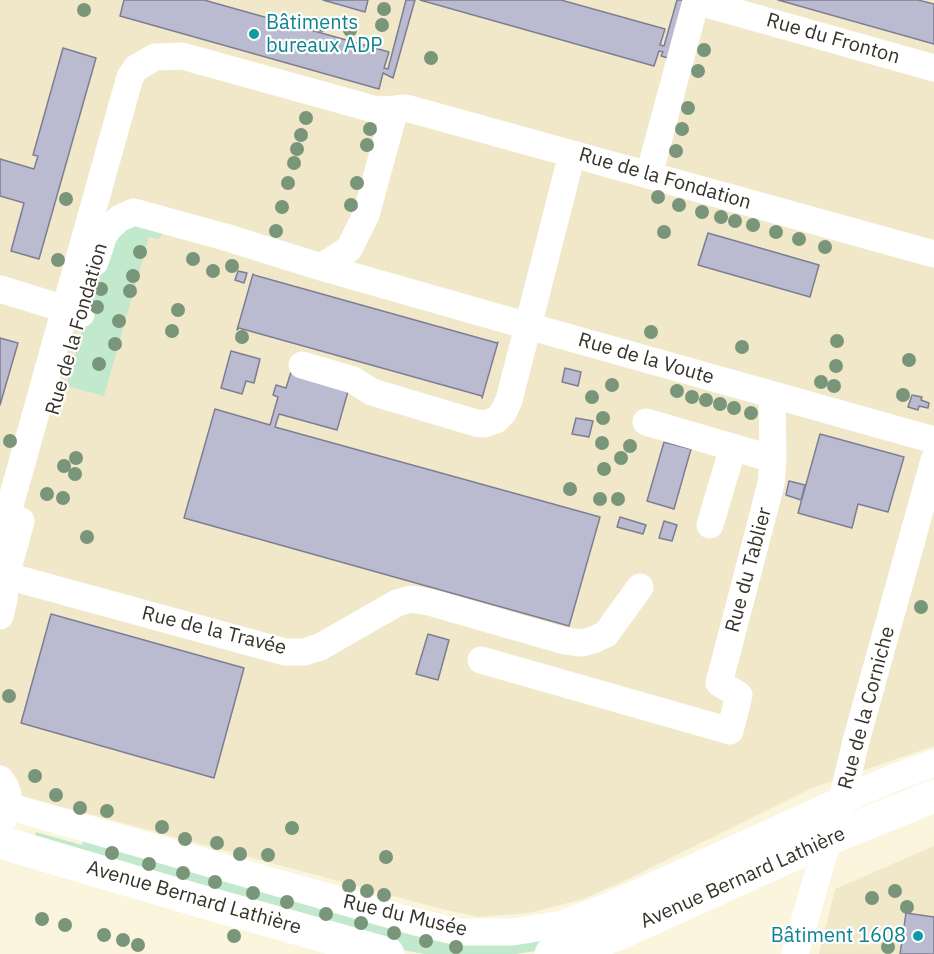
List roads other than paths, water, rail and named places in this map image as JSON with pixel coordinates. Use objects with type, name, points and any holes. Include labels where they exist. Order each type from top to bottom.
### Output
[{"type":"main road","name":"Avenue Bernard Lathière","points":[[614,954],[637,948],[681,924],[770,884],[826,850],[934,796]]},
{"type":"main road","name":"Avenue Bernard Lathière","points":[[550,954],[595,943],[826,850],[934,816]]},
{"type":"main road","name":"Avenue Bernard Lathière","points":[[0,842],[388,954]]},
{"type":"main road","name":"Avenue Bernard Lathière","points":[[0,865],[338,954]]},
{"type":"street","name":"Rue du Fronton","points":[[649,175],[696,1],[934,68]]},
{"type":"street","name":"Rue de la Fondation","points":[[0,616],[4,600],[3,575],[73,311],[105,170],[130,77],[136,68],[155,57],[182,56],[377,110],[406,108],[934,254]]},
{"type":"street","points":[[105,170],[106,183],[111,195],[117,203],[134,212],[321,267],[350,249],[366,215],[395,109]]},
{"type":"street","points":[[302,365],[353,380],[372,392],[476,423],[484,424],[496,420],[503,413],[509,400],[572,154]]},
{"type":"street","name":"Rue de la Fondation","points":[[0,541],[73,311],[104,235],[120,218],[134,212]]},
{"type":"street","name":"Rue de la Voute","points":[[321,267],[934,441]]},
{"type":"street","points":[[0,289],[73,311]]},
{"type":"street","name":"Rue du Tablier","points":[[481,660],[730,731],[739,695],[719,683],[771,484],[772,395]]},
{"type":"street","points":[[646,422],[773,459]]},
{"type":"street","points":[[710,525],[733,447]]},
{"type":"street","name":"Rue de la Corniche","points":[[795,954],[842,800],[856,741],[934,460]]},
{"type":"street","name":"Rue de la Travée","points":[[3,575],[285,652],[304,652],[320,647],[397,603],[411,599],[429,602],[565,641],[582,643],[606,634],[640,587]]},
{"type":"street","name":"Rue du Musée","points":[[3,805],[412,921],[458,932],[513,932],[562,924],[609,906],[842,800],[934,763]]},
{"type":"street","points":[[0,779],[8,794],[3,805],[0,833]]},
{"type":"place","name":"Bâtiments bureaux ADP","points":[[254,34]]},
{"type":"place","name":"Bâtiment 1608","points":[[918,936]]}]
